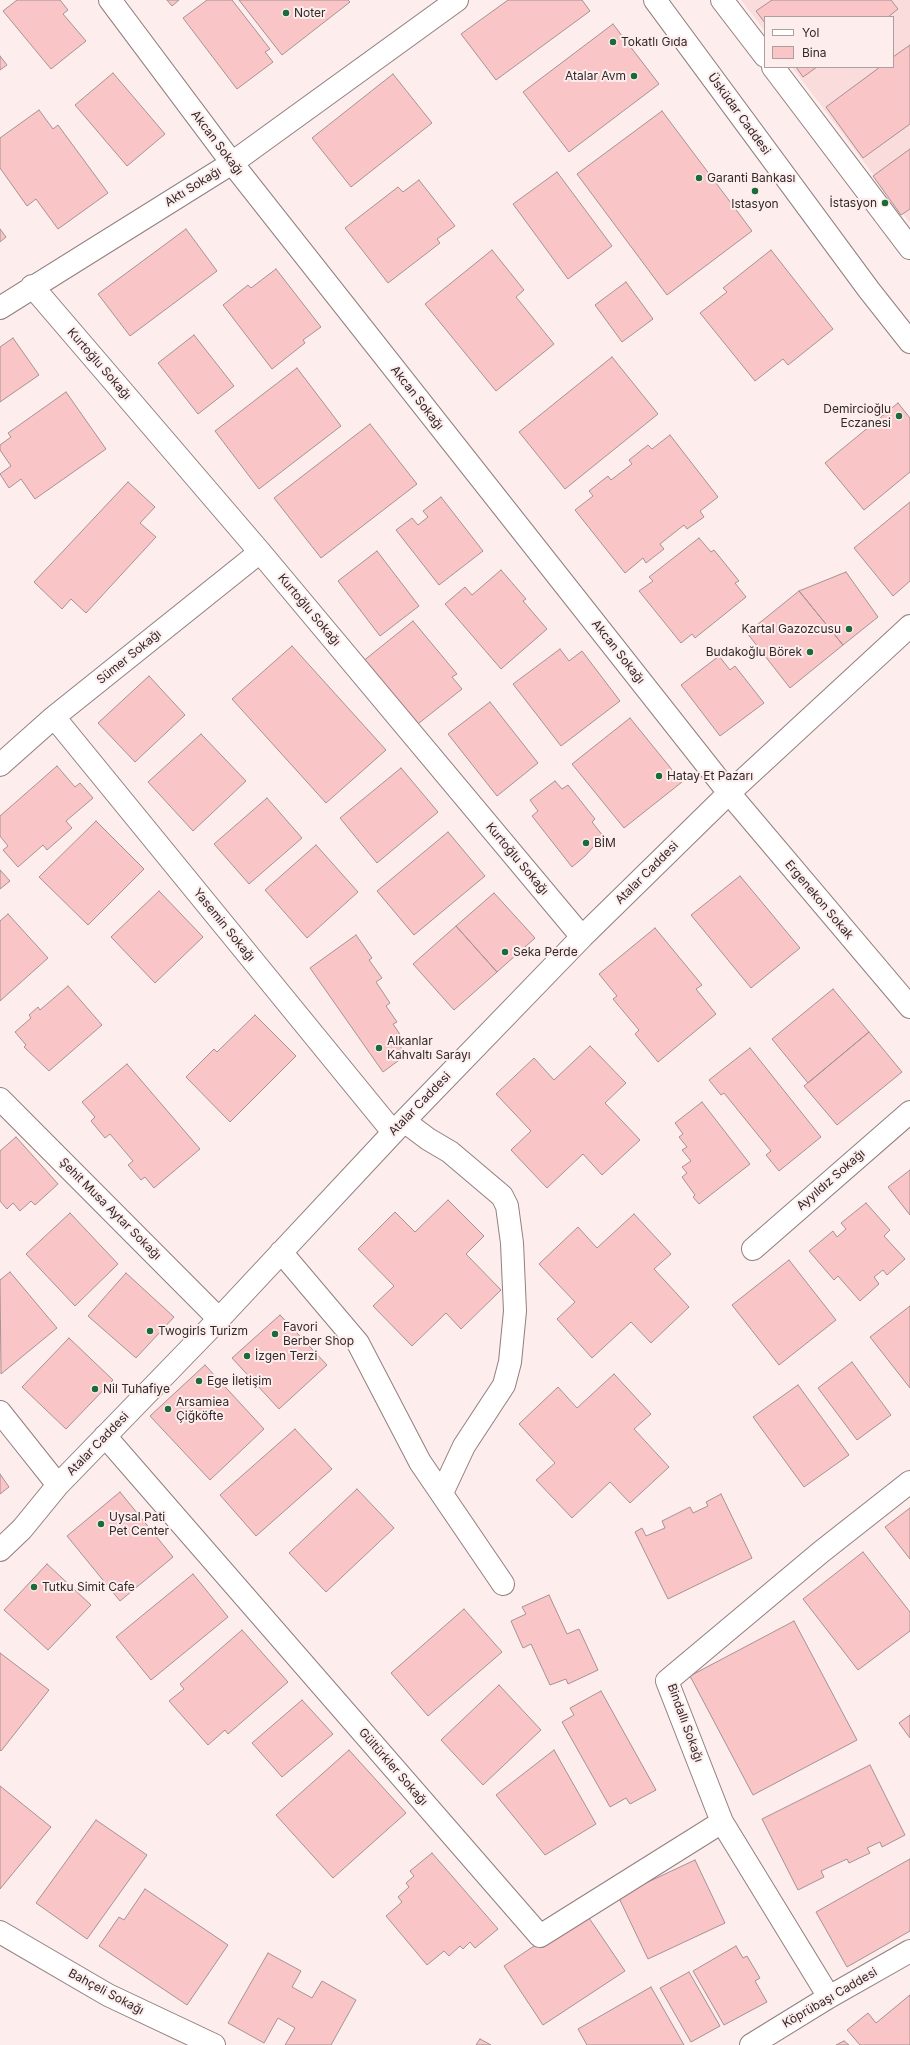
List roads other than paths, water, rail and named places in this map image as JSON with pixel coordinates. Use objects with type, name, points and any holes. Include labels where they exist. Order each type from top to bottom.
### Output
[{"type":"street","name":"Akcan Sokağı","points":[[110,0],[232,163],[729,793]]},
{"type":"street","name":"Aktı Sokağı","points":[[0,308],[32,286],[232,163],[457,0]]},
{"type":"street","name":"Üsküdar Caddesi","points":[[655,0],[869,290],[910,342]]},
{"type":"street","points":[[722,0],[764,55]]},
{"type":"street","points":[[774,68],[910,248]]},
{"type":"street","name":"Kurtoğlu Sokağı","points":[[32,286],[260,552],[582,937]]},
{"type":"street","name":"Sümer Sokağı","points":[[2,760],[260,552]]},
{"type":"street","name":"Atalar Caddesi","points":[[0,1550],[22,1529],[58,1485],[219,1319],[399,1126],[582,937],[729,793],[910,626]]},
{"type":"street","name":"Yasemin Sokağı","points":[[54,717],[399,1126],[428,1139],[450,1152],[502,1196],[507,1206],[512,1243],[515,1311],[511,1350],[504,1385],[464,1446],[442,1493]]},
{"type":"street","name":"Ergenekon Sokak","points":[[729,793],[910,1007]]},
{"type":"street","name":"Şehit Musa Aytar Sokağı","points":[[0,1099],[219,1319]]},
{"type":"street","name":"Ayyıldız Sokağı","points":[[753,1249],[910,1112]]},
{"type":"street","points":[[282,1252],[358,1343],[420,1462],[503,1584]]},
{"type":"street","points":[[0,1412],[58,1485]]},
{"type":"street","name":"Gültürkler Sokağı","points":[[105,1436],[540,1936],[722,1822]]},
{"type":"street","name":"Bindallı Sokağı","points":[[829,1997],[722,1822],[667,1681],[821,1552],[910,1482]]},
{"type":"street","name":"Bahçeli Sokağı","points":[[0,1932],[108,1995],[214,2045]]},
{"type":"street","name":"Köprübaşı Caddesi","points":[[751,2045],[829,1997],[910,1951]]},
{"type":"place","name":"Noter","points":[[286,13]]},
{"type":"place","name":"Tokatlı Gıda","points":[[613,42]]},
{"type":"place","name":"Atalar Avm","points":[[634,76]]},
{"type":"place","name":"Garanti Bankası","points":[[699,178]]},
{"type":"place","name":"Istasyon","points":[[755,191]]},
{"type":"place","name":"İstasyon","points":[[885,203]]},
{"type":"place","name":"Demircioğlu Eczanesi","points":[[899,416]]},
{"type":"place","name":"Kartal Gazozcusu","points":[[849,629]]},
{"type":"place","name":"Budakoğlu Börek","points":[[810,652]]},
{"type":"place","name":"Hatay Et Pazarı","points":[[659,776]]},
{"type":"place","name":"BİM","points":[[586,843]]},
{"type":"place","name":"Seka Perde","points":[[505,952]]},
{"type":"place","name":"Alkanlar Kahvaltı Sarayı","points":[[379,1048]]},
{"type":"place","name":"Twogirls Turizm","points":[[150,1331]]},
{"type":"place","name":"Favori Berber Shop","points":[[275,1334]]},
{"type":"place","name":"İzgen Terzi","points":[[247,1356]]},
{"type":"place","name":"Ege İletişim","points":[[199,1381]]},
{"type":"place","name":"Nil Tuhafiye","points":[[95,1389]]},
{"type":"place","name":"Arsamiea Çiğköfte","points":[[168,1409]]},
{"type":"place","name":"Uysal Pati Pet Center","points":[[101,1524]]},
{"type":"place","name":"Tutku Simit Cafe","points":[[34,1587]]}]
